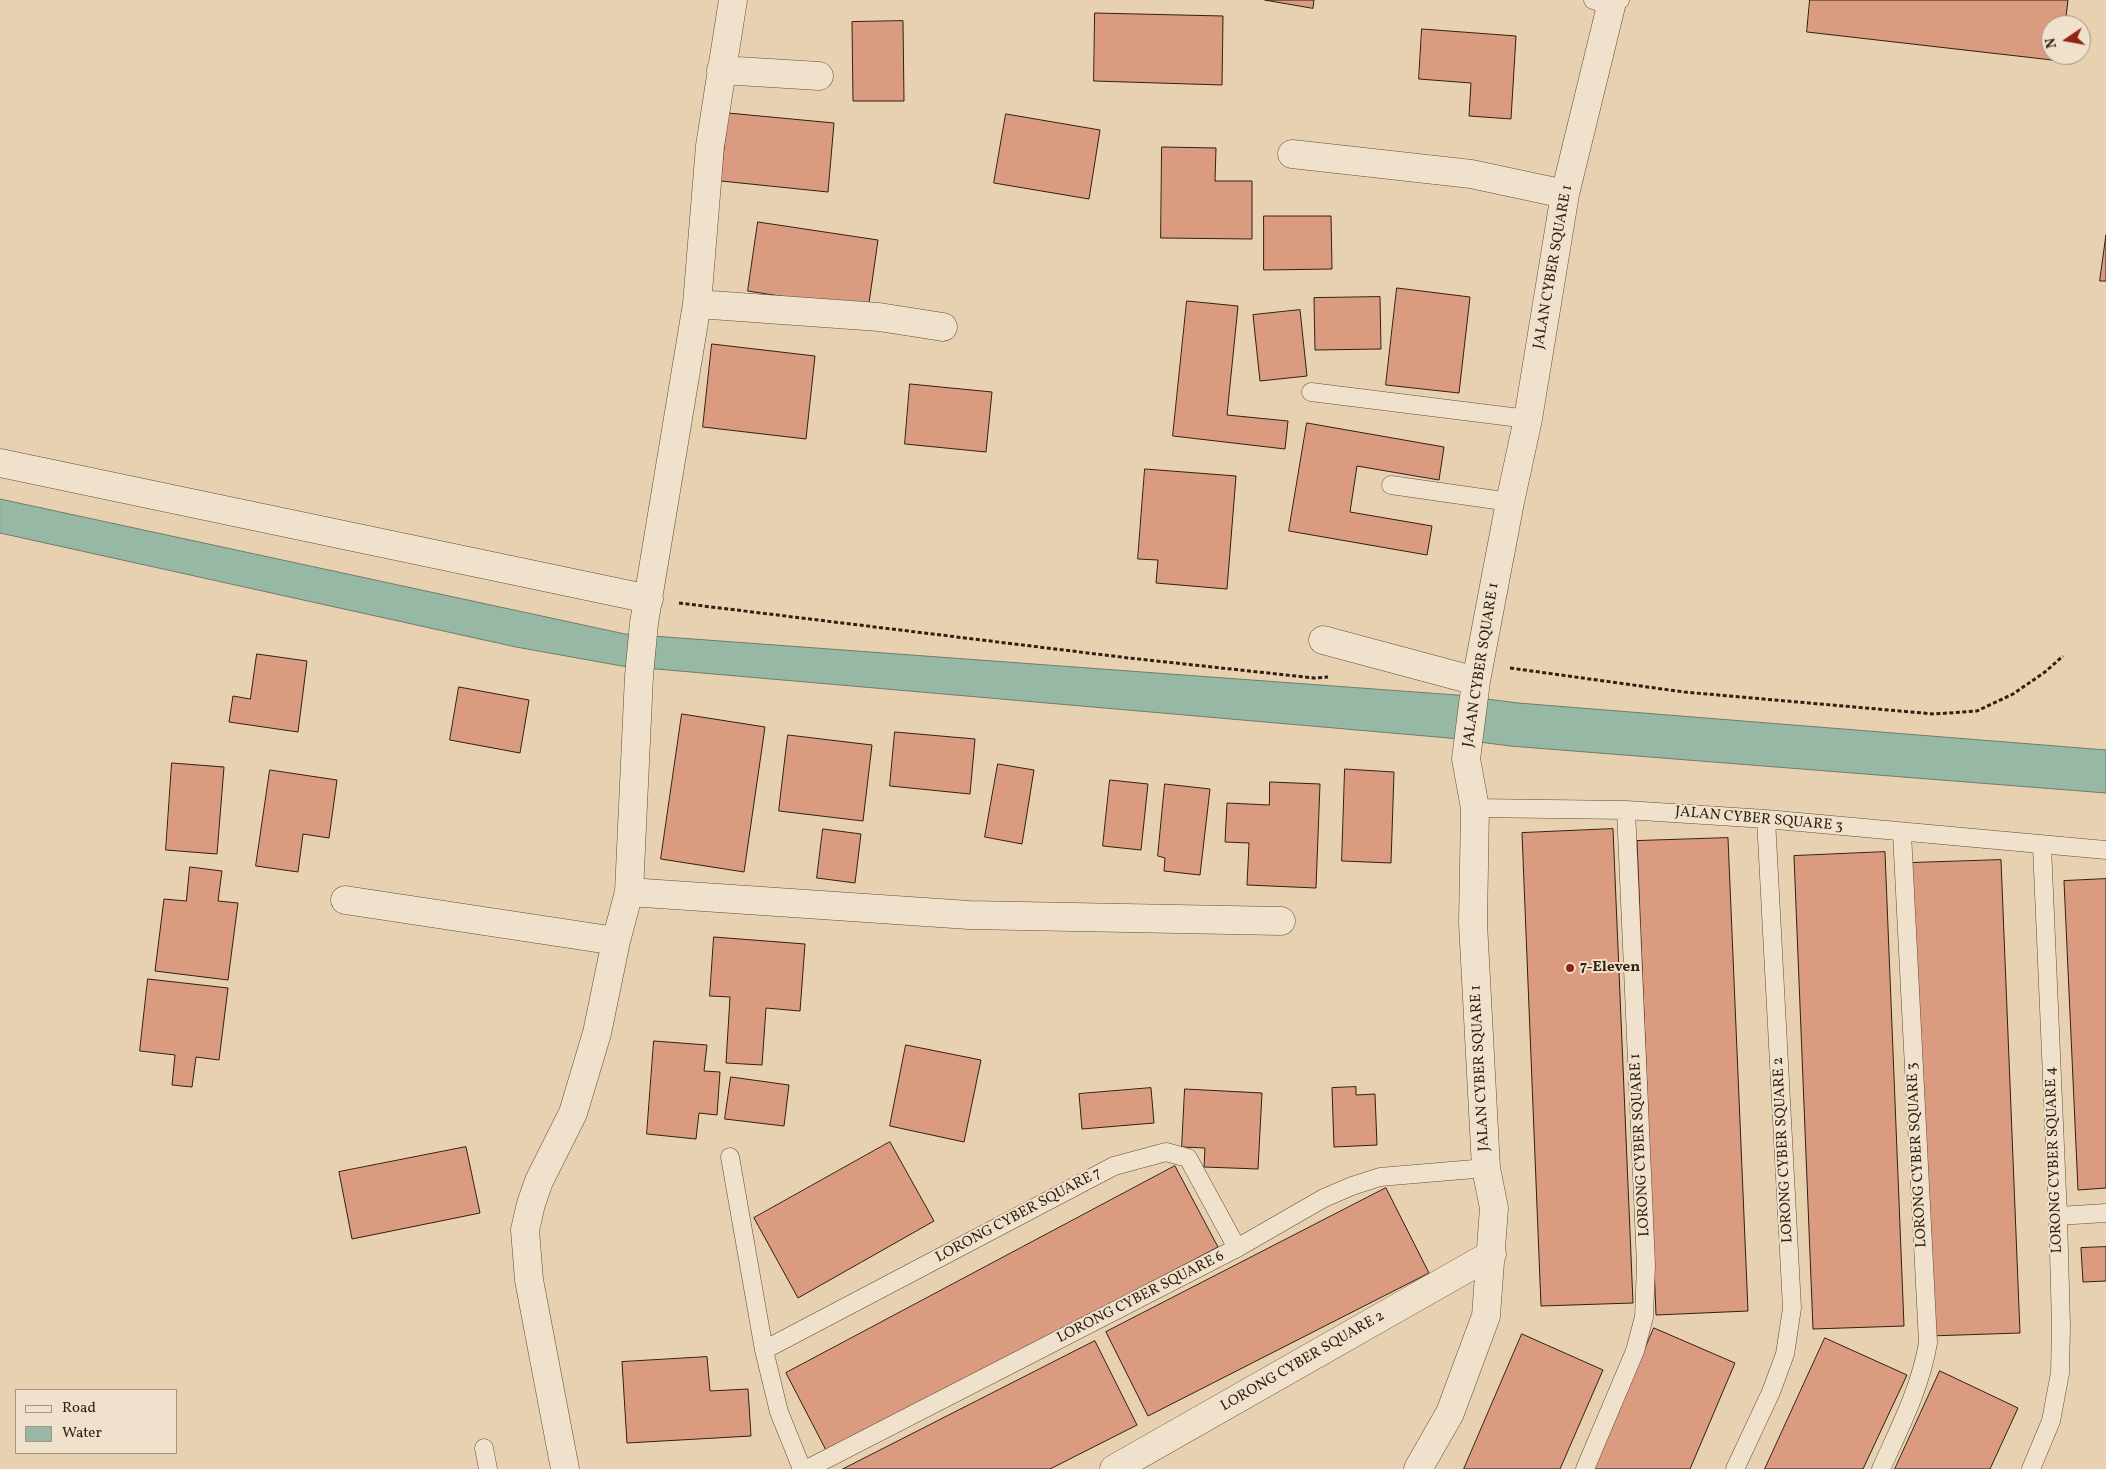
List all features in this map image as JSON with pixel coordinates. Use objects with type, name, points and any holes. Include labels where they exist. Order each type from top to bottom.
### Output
[{"type":"street","points":[[566,1469],[529,1280],[525,1230],[531,1204],[540,1182],[573,1113],[597,1034],[616,941],[629,892],[639,676],[646,611],[697,304],[710,146],[733,0]]},
{"type":"street","name":"JALAN CYBER SQUARE 1","points":[[1418,1469],[1450,1413],[1486,1316],[1494,1208],[1486,1168],[1473,922],[1476,808],[1466,759],[1477,682],[1510,502],[1528,419],[1566,194],[1608,2]]},
{"type":"street","points":[[721,70],[819,76]]},
{"type":"street","points":[[1292,154],[1471,174],[1566,194]]},
{"type":"street","points":[[697,304],[879,317],[943,328]]},
{"type":"street","points":[[0,463],[646,611]]},
{"type":"street","points":[[1323,640],[1477,682]]},
{"type":"street","points":[[629,892],[969,915],[1282,921]]},
{"type":"street","points":[[345,900],[616,941]]},
{"type":"street","name":"LORONG CYBER SQUARE 2","points":[[1114,1469],[1492,1254]]},
{"type":"lane","points":[[1311,392],[1528,419]]},
{"type":"lane","points":[[1392,485],[1510,502]]},
{"type":"lane","name":"JALAN CYBER SQUARE 3","points":[[1476,808],[1626,810],[1766,819],[2042,846],[2106,850]]},
{"type":"lane","name":"LORONG CYBER SQUARE 1","points":[[1585,1469],[1635,1352],[1644,1317],[1646,1265],[1626,810]]},
{"type":"lane","name":"LORONG CYBER SQUARE 2","points":[[1735,1469],[1771,1392],[1785,1354],[1792,1308],[1766,819]]},
{"type":"lane","name":"LORONG CYBER SQUARE 3","points":[[1882,1469],[1913,1398],[1922,1372],[1928,1343],[1902,833]]},
{"type":"lane","name":"LORONG CYBER SQUARE 4","points":[[2031,1469],[2051,1421],[2060,1373],[2061,1326],[2042,846]]},
{"type":"lane","name":"LORONG CYBER SQUARE 7","points":[[764,1350],[1114,1166],[1166,1152],[1188,1158],[1237,1248]]},
{"type":"lane","points":[[730,1157],[764,1350],[779,1412],[802,1469]]},
{"type":"lane","name":"LORONG CYBER SQUARE 6","points":[[807,1469],[1237,1248],[1324,1198],[1380,1177],[1486,1168]]},
{"type":"lane","points":[[2058,1216],[2106,1213]]},
{"type":"lane","points":[[484,1448],[488,1469]]},
{"type":"path","points":[[646,611],[1314,678],[1332,677]]},
{"type":"path","points":[[1477,682],[1684,692],[1934,714],[1978,711],[2013,694],[2045,672],[2063,656]]},
{"type":"water","points":[[0,499],[625,634],[1456,695],[1518,703],[2106,750],[2106,793],[1510,746],[1449,738],[622,666],[516,647],[0,533]]},
{"type":"building","points":[[1265,0],[1314,0],[1313,8]]},
{"type":"building","points":[[1810,0],[2068,0],[2066,15],[2041,15],[2041,59],[1807,32]]},
{"type":"building","points":[[1095,13],[1223,16],[1222,85],[1094,81]]},
{"type":"building","points":[[903,21],[904,101],[853,101],[852,22]]},
{"type":"building","points":[[1422,29],[1516,36],[1511,119],[1469,116],[1471,83],[1419,79]]},
{"type":"building","points":[[728,113],[834,123],[828,192],[721,181]]},
{"type":"building","points":[[1006,114],[1100,130],[1089,199],[994,183]]},
{"type":"building","points":[[1162,147],[1216,148],[1215,181],[1252,181],[1252,239],[1161,238]]},
{"type":"building","points":[[1264,216],[1331,216],[1332,269],[1264,270]]},
{"type":"building","points":[[758,222],[878,240],[868,310],[748,291]]},
{"type":"building","points":[[2106,235],[2106,281],[2100,281]]},
{"type":"building","points":[[1397,288],[1470,297],[1459,393],[1386,385]]},
{"type":"building","points":[[1380,297],[1381,349],[1315,350],[1314,298]]},
{"type":"building","points":[[1187,301],[1238,306],[1227,415],[1288,421],[1285,449],[1173,436]]},
{"type":"building","points":[[1300,310],[1307,376],[1260,381],[1253,315]]},
{"type":"building","points":[[712,344],[815,356],[806,439],[703,427]]},
{"type":"building","points":[[910,384],[992,392],[986,452],[905,444]]},
{"type":"building","points":[[1307,423],[1444,447],[1439,480],[1357,466],[1350,512],[1432,526],[1427,555],[1289,531]]},
{"type":"building","points":[[1145,469],[1236,476],[1227,589],[1156,583],[1158,560],[1138,559]]},
{"type":"building","points":[[257,654],[307,661],[298,732],[229,722],[233,696],[250,699]]},
{"type":"building","points":[[459,687],[529,700],[520,753],[450,740]]},
{"type":"building","points":[[682,714],[765,727],[744,872],[661,859]]},
{"type":"building","points":[[895,732],[975,739],[970,794],[890,786]]},
{"type":"building","points":[[788,735],[872,745],[863,821],[779,811]]},
{"type":"building","points":[[172,763],[224,767],[217,854],[166,850]]},
{"type":"building","points":[[998,764],[1034,770],[1022,844],[985,837]]},
{"type":"building","points":[[1345,769],[1394,772],[1391,863],[1342,861]]},
{"type":"building","points":[[270,770],[337,780],[329,838],[303,834],[298,872],[256,866]]},
{"type":"building","points":[[1110,780],[1148,784],[1141,850],[1103,846]]},
{"type":"building","points":[[1270,782],[1320,784],[1316,888],[1247,885],[1249,843],[1225,842],[1227,803],[1269,805]]},
{"type":"building","points":[[1165,784],[1210,789],[1200,875],[1164,871],[1165,858],[1158,856]]},
{"type":"building","points":[[823,829],[861,834],[855,883],[817,878]]},
{"type":"building","points":[[1613,829],[1633,1303],[1541,1306],[1522,833]]},
{"type":"building","points":[[1728,838],[1748,1311],[1656,1315],[1637,841]]},
{"type":"building","points":[[1885,852],[1904,1326],[1813,1329],[1794,856]]},
{"type":"building","points":[[2001,860],[2020,1333],[1929,1336],[1910,863]]},
{"type":"building","points":[[190,867],[222,871],[218,901],[238,903],[228,980],[155,971],[164,899],[186,901]]},
{"type":"building","points":[[2106,879],[2106,1188],[2078,1190],[2064,881]]},
{"type":"building","points":[[714,937],[805,944],[800,1011],[766,1008],[762,1065],[726,1063],[730,997],[710,996]]},
{"type":"building","points":[[148,979],[228,988],[219,1060],[196,1057],[192,1087],[172,1085],[175,1055],[140,1051]]},
{"type":"building","points":[[654,1041],[707,1045],[704,1071],[720,1072],[717,1115],[699,1113],[696,1139],[647,1134]]},
{"type":"building","points":[[906,1045],[981,1060],[964,1142],[890,1126]]},
{"type":"building","points":[[731,1077],[789,1085],[784,1126],[725,1119]]},
{"type":"building","points":[[1356,1087],[1356,1095],[1375,1094],[1377,1145],[1334,1147],[1332,1088]]},
{"type":"building","points":[[1151,1088],[1154,1123],[1082,1129],[1079,1094]]},
{"type":"building","points":[[1185,1089],[1262,1093],[1258,1169],[1204,1167],[1205,1148],[1182,1147]]},
{"type":"building","points":[[890,1142],[934,1221],[798,1298],[754,1218]]},
{"type":"building","points":[[466,1147],[480,1213],[352,1239],[339,1172]]},
{"type":"building","points":[[1175,1166],[1218,1247],[828,1454],[786,1373]]},
{"type":"building","points":[[1386,1188],[1429,1273],[1148,1416],[1106,1332]]},
{"type":"building","points":[[2106,1247],[2106,1281],[2083,1282],[2081,1248]]},
{"type":"building","points":[[1654,1328],[1735,1363],[1690,1469],[1594,1469]]},
{"type":"building","points":[[1522,1334],[1603,1370],[1560,1469],[1464,1469]]},
{"type":"building","points":[[1825,1338],[1907,1375],[1863,1469],[1765,1469]]},
{"type":"building","points":[[1095,1341],[1137,1425],[1050,1469],[843,1469]]},
{"type":"building","points":[[707,1357],[710,1391],[748,1389],[751,1436],[627,1443],[622,1362]]},
{"type":"building","points":[[1940,1371],[2018,1408],[1990,1469],[1895,1469]]},
{"type":"place","name":"7-Eleven","points":[[1570,968]]}]
